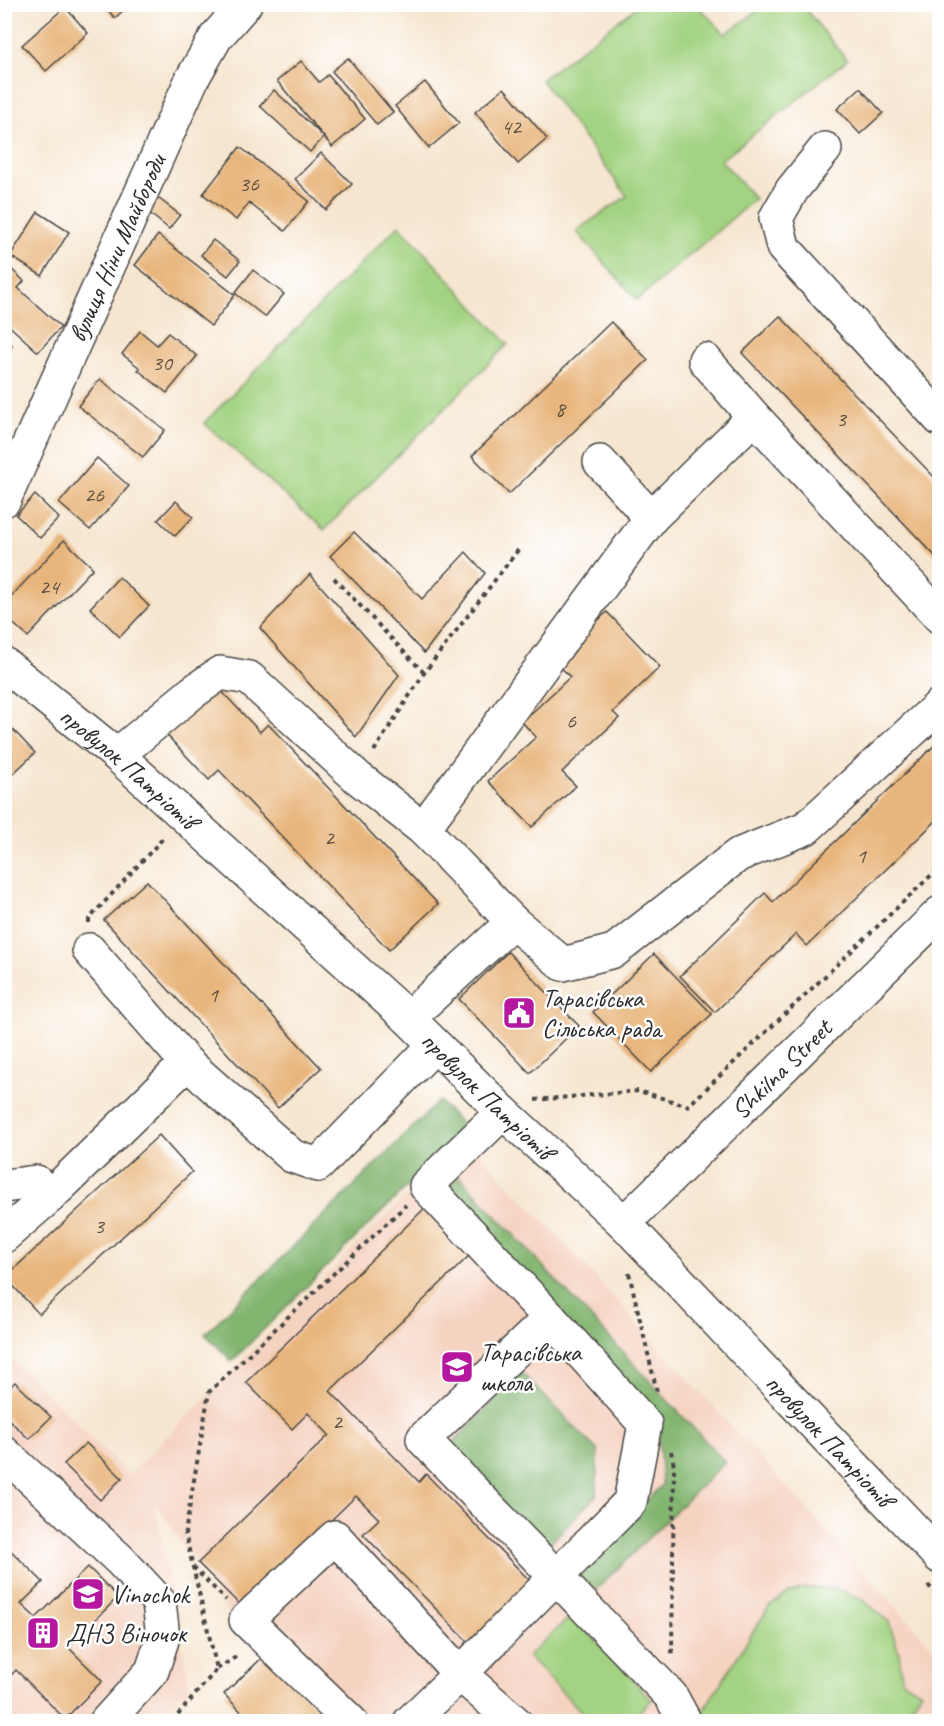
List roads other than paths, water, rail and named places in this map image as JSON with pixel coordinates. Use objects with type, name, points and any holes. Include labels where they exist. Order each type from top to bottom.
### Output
[{"type":"street","name":"вулиця Ніни Майбороди","points":[[4,500],[192,79],[216,37],[245,4]]},
{"type":"street","points":[[825,149],[792,190],[776,218],[783,247],[939,419]]},
{"type":"street","points":[[705,360],[754,417],[939,617]]},
{"type":"street","points":[[423,829],[651,518],[754,417]]},
{"type":"street","points":[[600,462],[651,518]]},
{"type":"street","name":"провулок Патріотів","points":[[4,664],[117,754],[408,1018],[434,1046],[516,1103],[624,1223],[939,1557]]},
{"type":"street","points":[[117,754],[220,673],[249,678],[357,777],[423,829],[513,922],[563,964],[614,951],[738,855],[806,828],[939,705]]},
{"type":"street","name":"Shkilna Street","points":[[624,1223],[939,913]]},
{"type":"street","points":[[408,1018],[513,922]]},
{"type":"street","points":[[89,950],[187,1063],[292,1156],[318,1165],[434,1046]]},
{"type":"street","points":[[4,1236],[50,1196],[187,1063]]},
{"type":"street","points":[[410,1722],[630,1502],[645,1424],[550,1318],[426,1186],[516,1103]]},
{"type":"street","points":[[4,1186],[36,1182],[50,1196]]},
{"type":"street","points":[[550,1318],[423,1439],[671,1696],[684,1720]]},
{"type":"street","points":[[4,1453],[120,1560],[159,1602],[164,1637],[152,1671],[106,1722]]},
{"type":"street","points":[[351,1722],[246,1620],[335,1537],[460,1674],[515,1722]]},
{"type":"place","name":"Тарасівська Сільська рада","points":[[519,1013]]},
{"type":"place","name":"Тарасівська школа","points":[[457,1367]]},
{"type":"place","name":"Vinochok","points":[[88,1594]]},
{"type":"place","name":"ДНЗ Віночок","points":[[43,1633]]}]
